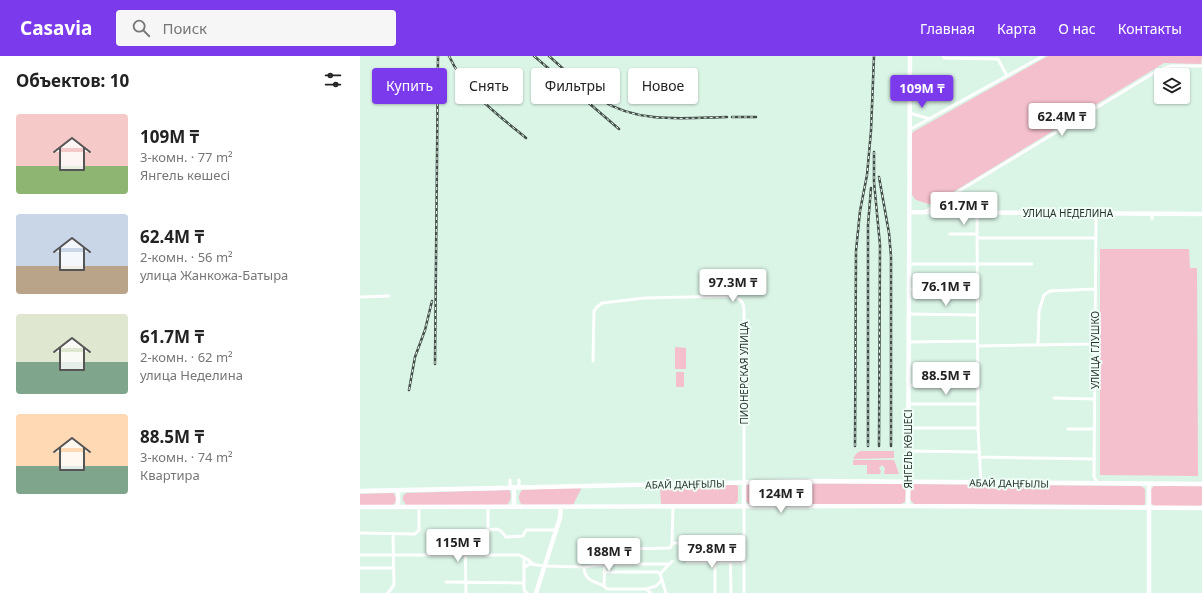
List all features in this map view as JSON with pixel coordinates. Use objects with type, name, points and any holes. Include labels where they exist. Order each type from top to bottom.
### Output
[{"type":"main road","name":"ЯНГЕЛЬ КӨШЕСІ","points":[[908,506],[910,56]]},
{"type":"main road","name":"УЛИЦА НЕДЕЛИНА","points":[[909,212],[1152,216],[1202,214]]},
{"type":"main road","name":"АБАЙ ДАҢҒЫЛЫ","points":[[360,491],[744,482],[1202,484]]},
{"type":"main road","name":"ПИОНЕРСКАЯ УЛИЦА","points":[[744,482],[744,506]]},
{"type":"main road","points":[[1149,484],[1149,593]]},
{"type":"main road","points":[[514,487],[514,507]]},
{"type":"main road","points":[[398,490],[398,507]]},
{"type":"main road","points":[[360,507],[908,506],[1202,508]]},
{"type":"main road","points":[[536,593],[562,507]]},
{"type":"street","points":[[944,56],[944,58],[998,58],[1007,76]]},
{"type":"street","points":[[910,130],[1043,56]]},
{"type":"street","points":[[924,212],[1157,71],[1171,66],[1202,66]]},
{"type":"street","points":[[910,113],[930,119]]},
{"type":"street","points":[[977,213],[977,385],[978,452],[981,483]]},
{"type":"street","name":"УЛИЦА ГЛУШКО","points":[[1096,214],[1094,477],[1099,484]]},
{"type":"street","points":[[950,234],[977,236],[1096,238]]},
{"type":"street","points":[[909,264],[1032,264]]},
{"type":"street","points":[[909,289],[977,289]]},
{"type":"street","points":[[1038,345],[1039,311],[1044,295],[1050,291],[1095,290]]},
{"type":"street","points":[[360,297],[390,296]]},
{"type":"street","name":"ПИОНЕРСКАЯ УЛИЦА","points":[[594,361],[594,311],[596,307],[602,303],[645,298],[738,297],[743,302],[744,311],[744,482]]},
{"type":"street","points":[[909,314],[977,315]]},
{"type":"street","points":[[909,342],[977,341]]},
{"type":"street","points":[[977,346],[1095,344]]},
{"type":"street","points":[[908,385],[977,385]]},
{"type":"street","points":[[1054,398],[1095,399]]},
{"type":"street","points":[[908,404],[978,404]]},
{"type":"street","points":[[908,428],[978,428]]},
{"type":"street","points":[[1068,429],[1095,429]]},
{"type":"street","points":[[908,451],[978,452]]},
{"type":"street","points":[[979,457],[1095,459]]},
{"type":"street","points":[[510,480],[514,487],[519,480]]},
{"type":"street","points":[[604,586],[605,552],[610,549],[670,548],[672,543],[673,506]]},
{"type":"street","points":[[744,506],[744,593]]},
{"type":"street","points":[[360,533],[412,535],[418,533],[419,507]]},
{"type":"street","points":[[488,507],[488,530]]},
{"type":"street","points":[[452,532],[465,533],[488,530],[501,531],[506,536],[524,536],[526,530],[556,530]]},
{"type":"street","points":[[465,533],[466,593]]},
{"type":"street","points":[[388,593],[394,585],[393,535]]},
{"type":"street","points":[[672,543],[730,543],[731,593]]},
{"type":"street","points":[[360,555],[519,555],[533,564]]},
{"type":"street","points":[[524,557],[524,590],[527,593]]},
{"type":"street","points":[[524,568],[529,564],[584,567],[604,564],[671,562],[660,574]]},
{"type":"street","points":[[687,562],[744,562]]},
{"type":"street","points":[[715,562],[715,593]]},
{"type":"street","points":[[584,567],[586,577],[609,589],[646,589],[656,586],[661,581]]},
{"type":"street","points":[[360,568],[394,568]]},
{"type":"street","points":[[604,572],[658,572],[660,574]]},
{"type":"street","points":[[660,574],[666,593]]},
{"type":"street","points":[[446,582],[524,583]]},
{"type":"street","points":[[646,589],[652,593]]},
{"type":"shaded area","points":[[1048,56],[1202,56],[1201,64],[1164,63],[1154,68],[932,205],[916,200],[912,195],[913,132]]},
{"type":"shaded area","points":[[1100,249],[1189,249],[1190,268],[1197,268],[1198,476],[1100,475]]},
{"type":"shaded area","points":[[675,347],[686,348],[686,369],[675,369]]},
{"type":"shaded area","points":[[676,372],[684,372],[684,387],[676,387]]},
{"type":"shaded area","points":[[860,451],[894,451],[894,458],[853,459]]},
{"type":"shaded area","points":[[853,460],[894,460],[899,474],[884,474],[885,468],[882,465],[879,468],[881,471],[880,474],[867,474],[867,465],[853,465]]},
{"type":"shaded area","points":[[748,483],[901,484],[906,488],[905,502],[901,504],[749,504],[746,501],[746,486]]},
{"type":"shaded area","points":[[913,484],[1141,486],[1145,489],[1145,504],[914,504],[910,499],[911,486]]},
{"type":"shaded area","points":[[660,485],[736,485],[738,486],[738,501],[735,504],[661,504]]},
{"type":"shaded area","points":[[1154,486],[1201,486],[1202,505],[1154,506],[1151,503],[1151,489]]},
{"type":"shaded area","points":[[582,487],[573,505],[522,505],[519,499],[522,490]]},
{"type":"shaded area","points":[[509,490],[511,493],[511,498],[507,505],[406,505],[403,500],[403,496],[406,493]]},
{"type":"shaded area","points":[[393,493],[396,499],[393,505],[360,505],[360,494]]},
{"type":"railway","points":[[435,364],[438,56]]},
{"type":"railway","points":[[449,56],[456,69],[473,91],[493,111],[526,138]]},
{"type":"railway","points":[[534,56],[619,129]]},
{"type":"railway","points":[[549,56],[581,85],[601,100],[616,108],[631,113],[662,118],[727,117]]},
{"type":"railway","points":[[855,446],[856,251],[860,211],[867,175],[871,131],[874,56]]},
{"type":"railway","points":[[732,117],[756,117]]},
{"type":"railway","points":[[874,152],[874,182],[880,245],[879,446]]},
{"type":"railway","points":[[879,177],[889,233],[891,256],[891,446]]},
{"type":"railway","points":[[868,446],[868,225],[871,188]]},
{"type":"railway","points":[[409,390],[415,357],[425,330],[432,301]]}]
